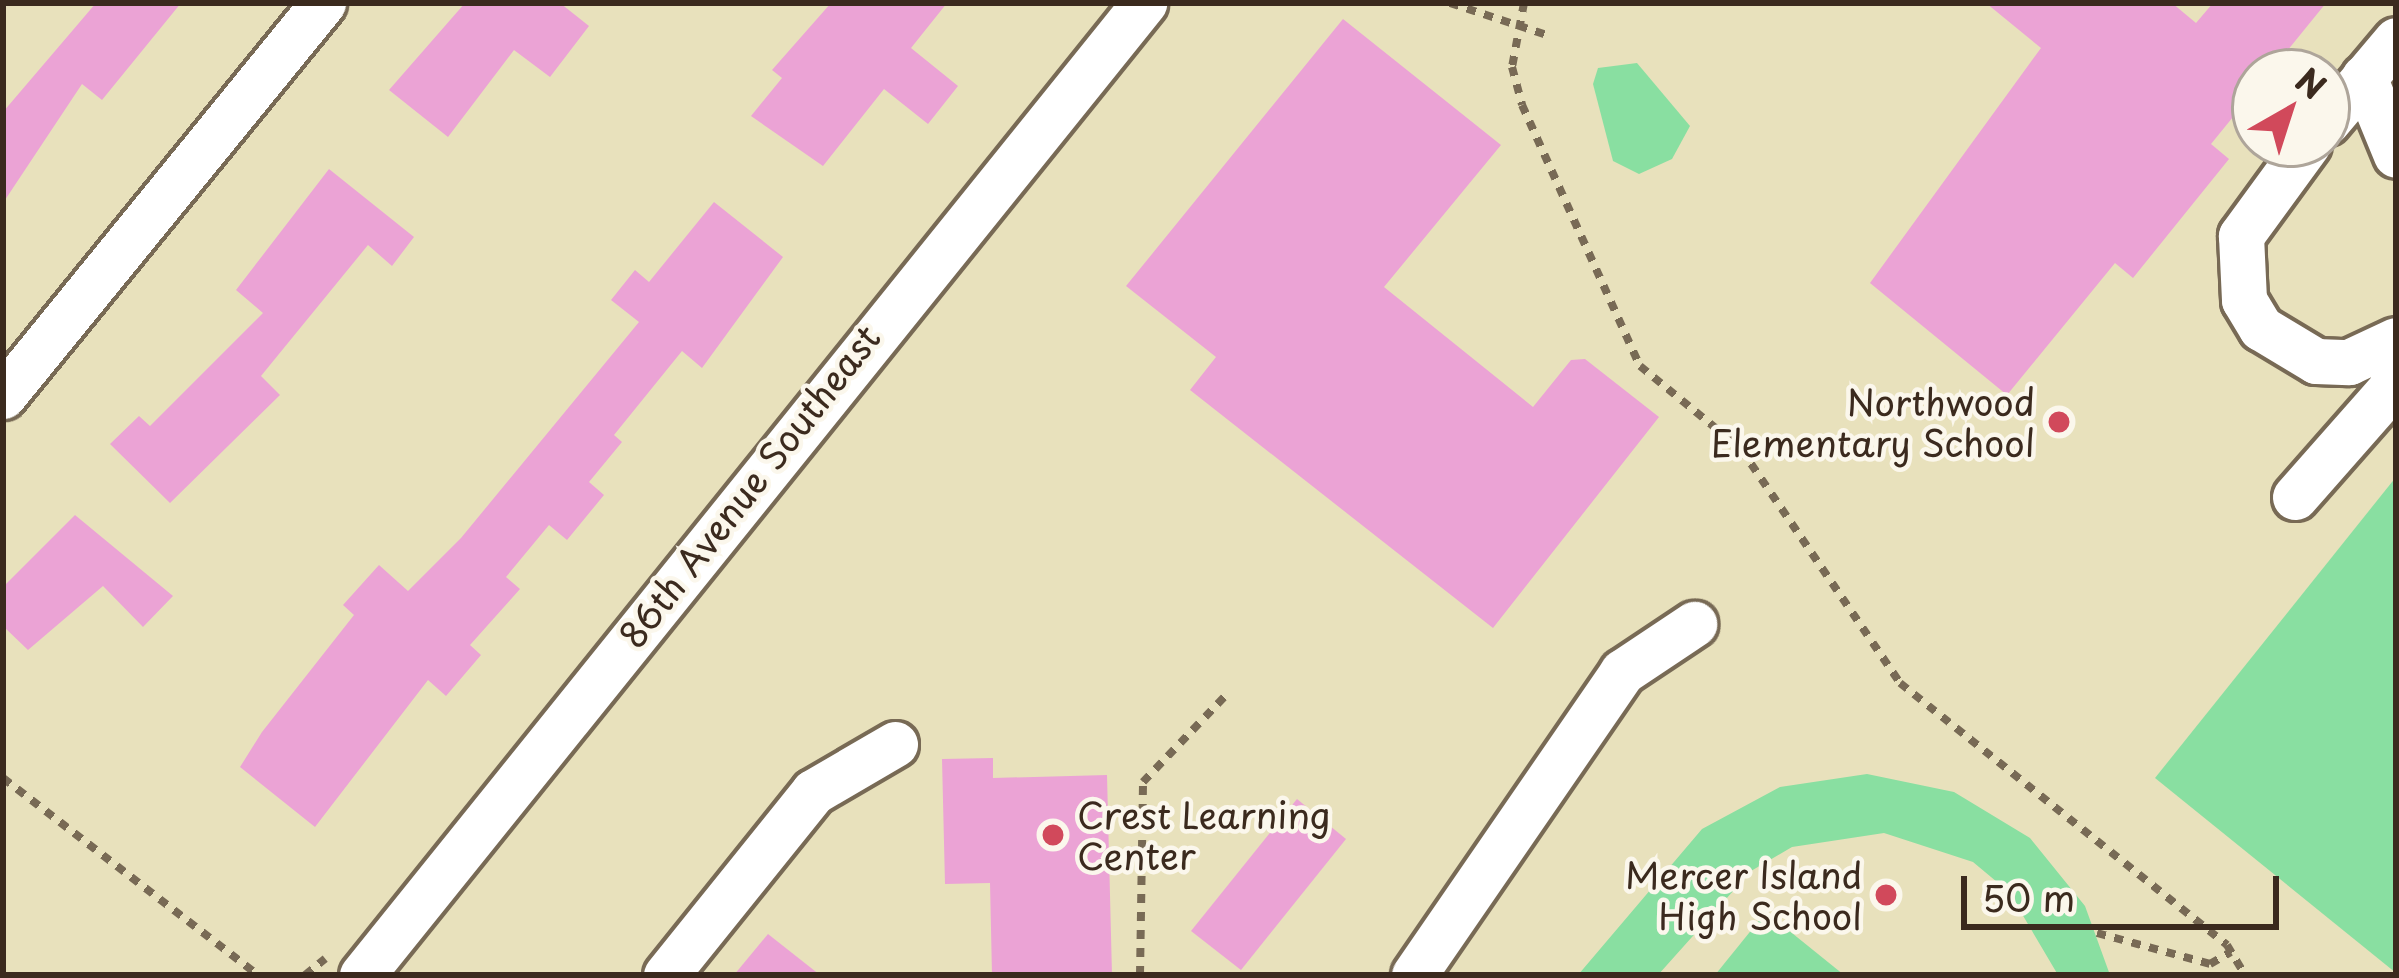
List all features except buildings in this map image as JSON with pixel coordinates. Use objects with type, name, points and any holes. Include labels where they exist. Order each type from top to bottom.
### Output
[{"type":"street","points":[[3,396],[322,3]]},
{"type":"street","name":"86th Avenue Southeast","points":[[362,975],[1144,3]]},
{"type":"street","points":[[2351,93],[2396,40]]},
{"type":"street","points":[[2364,77],[2396,155]]},
{"type":"street","points":[[2291,168],[2241,236],[2243,300],[2260,328],[2316,361],[2349,362],[2394,342],[2393,386],[2295,496]]},
{"type":"street","points":[[1414,975],[1622,672],[1694,624]]},
{"type":"street","points":[[666,975],[814,793],[895,744]]},
{"type":"path","points":[[1450,3],[1516,17],[1547,35]]},
{"type":"path","points":[[1524,3],[1516,17],[1522,105],[1640,366],[1741,449],[1900,682],[2231,952],[2246,975]]},
{"type":"path","points":[[1141,975],[1143,782],[1228,693]]},
{"type":"path","points":[[3,778],[258,975]]},
{"type":"path","points":[[2097,933],[2210,964],[2231,952]]},
{"type":"green space","points":[[1637,63],[1690,126],[1672,159],[1639,174],[1613,161],[1593,84],[1598,68]]},
{"type":"green space","points":[[2396,477],[2396,973],[2155,778]]},
{"type":"green space","points":[[1867,774],[1954,792],[2030,838],[2085,906],[2110,975],[2058,975],[2009,892],[1973,862],[1884,833],[1792,847],[1751,871],[1658,975],[1578,975],[1702,829],[1780,787]]},
{"type":"green space","points":[[1766,912],[1844,975],[1715,975]]},
{"type":"place","name":"Northwood Elementary School","points":[[2059,422]]},
{"type":"place","name":"Crest Learning Center","points":[[1053,835]]},
{"type":"place","name":"Mercer Island High School","points":[[1886,895]]}]
